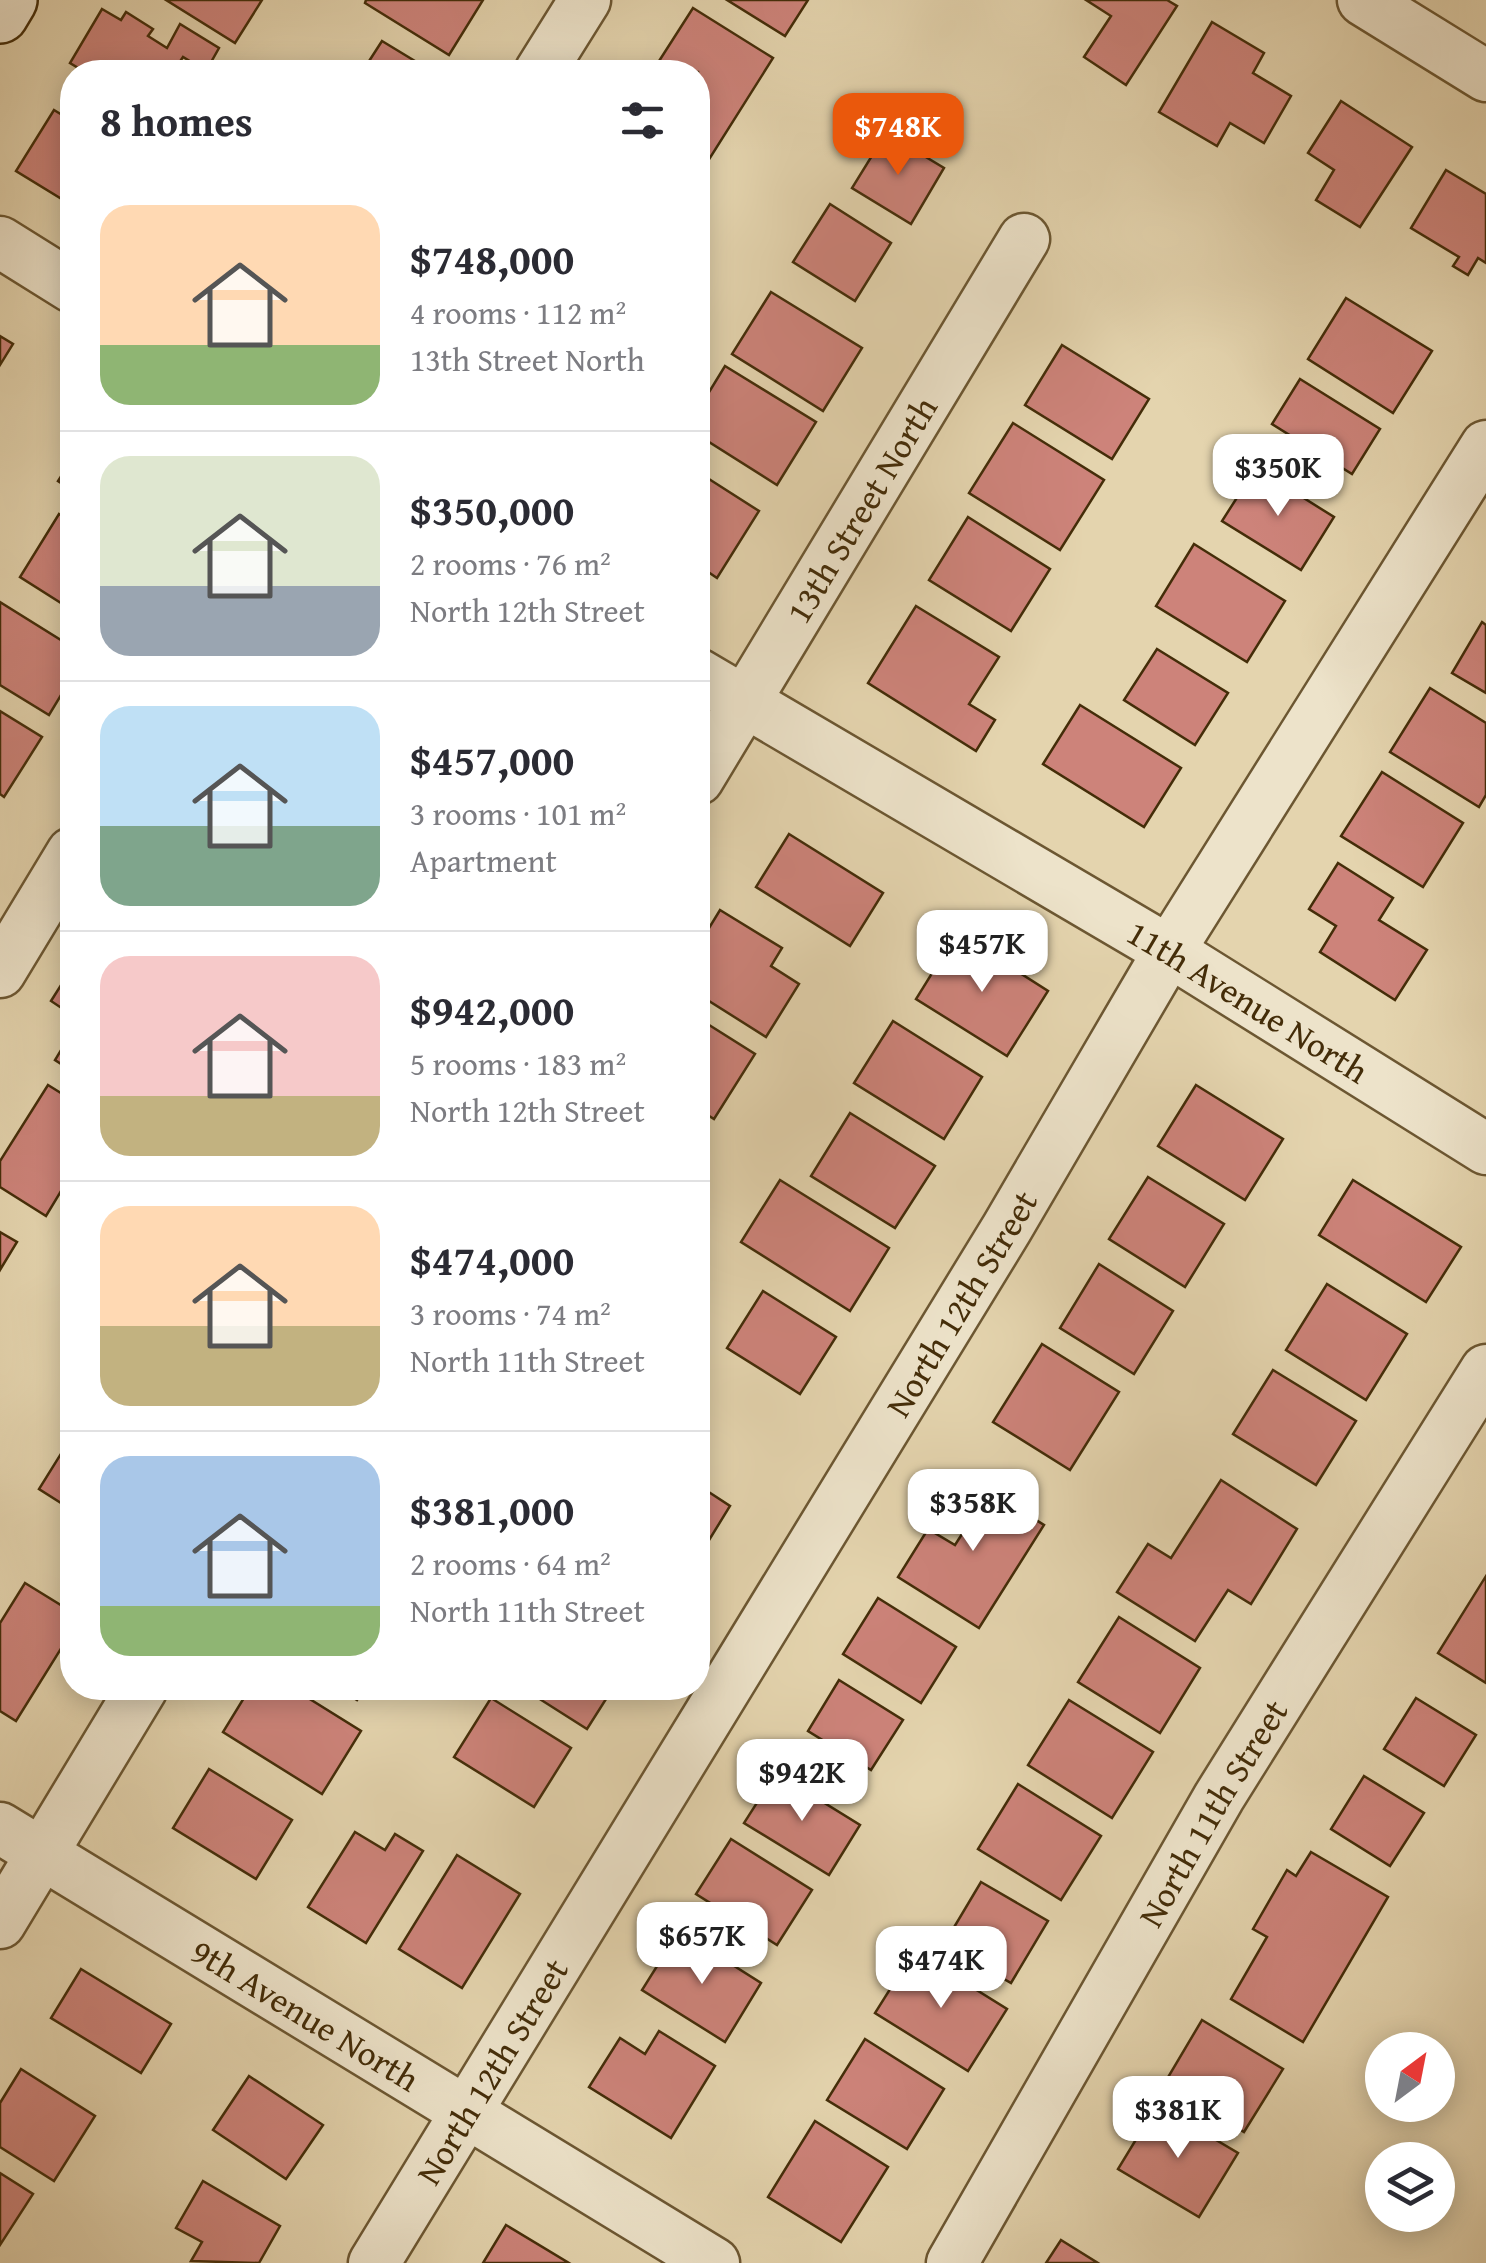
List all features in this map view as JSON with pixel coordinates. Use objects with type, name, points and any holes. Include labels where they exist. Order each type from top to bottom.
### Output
[{"type":"street","points":[[0,15],[9,0]]},
{"type":"street","points":[[548,60],[585,0]]},
{"type":"street","points":[[1363,0],[1486,76]]},
{"type":"street","name":"13th Street North","points":[[710,758],[1024,239]]},
{"type":"street","points":[[0,242],[60,280]]},
{"type":"street","name":"North 12th Street","points":[[374,2263],[1006,1228],[1169,951],[1486,446]]},
{"type":"street","name":"11th Avenue North","points":[[710,681],[1169,951],[1486,1149]]},
{"type":"street","points":[[0,972],[60,872]]},
{"type":"street","name":"North 11th Street","points":[[952,2263],[1219,1798],[1486,1370]]},
{"type":"street","points":[[0,1923],[21,1841],[133,1700]]},
{"type":"street","name":"9th Avenue North","points":[[21,1841],[714,2263]]},
{"type":"building","points":[[166,0],[262,0],[235,43]]},
{"type":"building","points":[[483,0],[449,55],[365,3]]},
{"type":"building","points":[[727,0],[808,0],[785,36]]},
{"type":"building","points":[[1086,0],[1167,0],[1177,6],[1126,85],[1084,57],[1111,16]]},
{"type":"building","points":[[693,8],[773,58],[710,158],[710,60],[660,60]]},
{"type":"building","points":[[102,9],[121,20],[126,12],[153,29],[148,36],[167,48],[180,24],[219,48],[212,60],[72,60]]},
{"type":"building","points":[[1212,22],[1264,53],[1253,73],[1291,96],[1264,143],[1230,123],[1217,146],[1159,112]]},
{"type":"building","points":[[382,41],[413,60],[370,60]]},
{"type":"building","points":[[1341,101],[1412,147],[1360,227],[1316,200],[1334,170],[1308,153]]},
{"type":"building","points":[[54,110],[60,114],[60,198],[16,171]]},
{"type":"building","points":[[886,133],[944,168],[911,224],[852,188]]},
{"type":"building","points":[[1446,170],[1486,194],[1486,263],[1478,258],[1468,275],[1453,266],[1459,257],[1411,228]]},
{"type":"building","points":[[830,204],[891,243],[855,301],[793,262]]},
{"type":"building","points":[[771,292],[862,348],[823,411],[732,354]]},
{"type":"building","points":[[1346,298],[1432,351],[1393,413],[1308,359]]},
{"type":"building","points":[[0,336],[13,344],[0,365]]},
{"type":"building","points":[[1062,345],[1149,399],[1112,459],[1025,405]]},
{"type":"building","points":[[725,366],[816,422],[777,485],[710,443],[710,390]]},
{"type":"building","points":[[1300,379],[1380,429],[1352,474],[1272,424]]},
{"type":"building","points":[[1013,423],[1104,480],[1060,550],[969,493]]},
{"type":"building","points":[[1256,468],[1334,517],[1301,570],[1222,521]]},
{"type":"building","points":[[710,480],[759,511],[717,578],[710,573]]},
{"type":"building","points":[[59,514],[60,515],[60,602],[20,577]]},
{"type":"building","points":[[968,517],[1050,569],[1011,631],[929,580]]},
{"type":"building","points":[[1194,544],[1285,601],[1247,662],[1156,606]]},
{"type":"building","points":[[0,602],[60,640],[60,697],[49,715],[0,685]]},
{"type":"building","points":[[916,606],[999,657],[969,704],[995,720],[976,751],[868,683]]},
{"type":"building","points":[[1482,622],[1486,625],[1486,693],[1452,673]]},
{"type":"building","points":[[1157,649],[1228,693],[1195,745],[1124,700]]},
{"type":"building","points":[[1430,688],[1486,723],[1486,795],[1479,807],[1390,752]]},
{"type":"building","points":[[1080,705],[1181,768],[1144,827],[1043,764]]},
{"type":"building","points":[[0,711],[42,737],[4,797],[0,794]]},
{"type":"building","points":[[1382,772],[1463,823],[1423,887],[1341,836]]},
{"type":"building","points":[[789,834],[883,893],[850,946],[756,887]]},
{"type":"building","points":[[1338,863],[1393,898],[1379,920],[1427,950],[1395,1000],[1320,952],[1336,926],[1309,909]]},
{"type":"building","points":[[720,910],[782,948],[771,966],[799,984],[766,1037],[710,1002],[710,926]]},
{"type":"building","points":[[957,933],[1048,991],[1007,1056],[916,999]]},
{"type":"building","points":[[60,987],[60,1007],[51,1001]]},
{"type":"building","points":[[893,1021],[982,1077],[944,1139],[854,1083]]},
{"type":"building","points":[[710,1026],[755,1054],[714,1119],[710,1116]]},
{"type":"building","points":[[48,1085],[60,1092],[60,1193],[46,1216],[0,1187],[0,1161]]},
{"type":"building","points":[[1196,1085],[1283,1139],[1245,1200],[1158,1146]]},
{"type":"building","points":[[850,1113],[935,1166],[895,1228],[811,1176]]},
{"type":"building","points":[[1148,1177],[1224,1224],[1185,1287],[1109,1239]]},
{"type":"building","points":[[780,1180],[889,1248],[850,1311],[741,1242]]},
{"type":"building","points":[[1353,1180],[1461,1247],[1426,1302],[1319,1235]]},
{"type":"building","points":[[0,1232],[17,1242],[0,1270]]},
{"type":"building","points":[[1099,1264],[1173,1311],[1134,1374],[1060,1328]]},
{"type":"building","points":[[1327,1284],[1407,1334],[1366,1400],[1286,1350]]},
{"type":"building","points":[[763,1291],[836,1337],[800,1394],[727,1348]]},
{"type":"building","points":[[1042,1344],[1119,1392],[1070,1470],[993,1422]]},
{"type":"building","points":[[1273,1370],[1356,1421],[1316,1485],[1233,1434]]},
{"type":"building","points":[[60,1455],[60,1502],[39,1489]]},
{"type":"building","points":[[964,1475],[1044,1525],[979,1628],[898,1577],[928,1529],[955,1545],[971,1520],[946,1504]]},
{"type":"building","points":[[1221,1480],[1297,1529],[1251,1604],[1228,1590],[1195,1641],[1117,1592],[1148,1544],[1171,1558]]},
{"type":"building","points":[[710,1493],[730,1506],[710,1538]]},
{"type":"building","points":[[1486,1576],[1486,1683],[1438,1653]]},
{"type":"building","points":[[25,1583],[60,1605],[60,1650],[16,1721],[0,1711],[0,1623]]},
{"type":"building","points":[[878,1598],[956,1647],[921,1703],[843,1654]]},
{"type":"building","points":[[1119,1617],[1200,1668],[1160,1733],[1078,1682]]},
{"type":"building","points":[[839,1680],[903,1720],[871,1770],[808,1731]]},
{"type":"building","points":[[1416,1698],[1476,1735],[1444,1786],[1384,1749]]},
{"type":"building","points":[[243,1700],[311,1700],[361,1731],[322,1794],[223,1732]]},
{"type":"building","points":[[490,1700],[571,1748],[534,1807],[454,1757]]},
{"type":"building","points":[[541,1700],[605,1700],[587,1729]]},
{"type":"building","points":[[1069,1700],[1153,1752],[1112,1818],[1028,1765]]},
{"type":"building","points":[[209,1769],[292,1820],[256,1879],[173,1828]]},
{"type":"building","points":[[776,1773],[860,1825],[829,1875],[744,1823]]},
{"type":"building","points":[[1364,1776],[1424,1813],[1390,1866],[1331,1829]]},
{"type":"building","points":[[1018,1784],[1101,1836],[1061,1900],[978,1849]]},
{"type":"building","points":[[355,1832],[385,1850],[395,1834],[423,1851],[366,1943],[308,1907]]},
{"type":"building","points":[[731,1839],[812,1890],[777,1945],[696,1894]]},
{"type":"building","points":[[1311,1852],[1388,1897],[1303,2042],[1231,1999],[1267,1937],[1253,1929],[1287,1870],[1296,1876]]},
{"type":"building","points":[[457,1855],[520,1894],[462,1988],[399,1949]]},
{"type":"building","points":[[981,1882],[1048,1921],[1011,1983],[944,1944]]},
{"type":"building","points":[[679,1931],[761,1983],[725,2042],[642,1990]]},
{"type":"building","points":[[914,1951],[1007,2009],[968,2071],[875,2013]]},
{"type":"building","points":[[81,1969],[171,2024],[141,2073],[51,2018]]},
{"type":"building","points":[[1202,2020],[1283,2069],[1244,2132],[1164,2084]]},
{"type":"building","points":[[659,2031],[715,2066],[671,2138],[589,2087],[620,2038],[645,2054]]},
{"type":"building","points":[[865,2039],[944,2089],[907,2149],[827,2100]]},
{"type":"building","points":[[21,2069],[95,2116],[54,2181],[0,2147],[0,2103]]},
{"type":"building","points":[[249,2076],[323,2125],[286,2179],[213,2130]]},
{"type":"building","points":[[1157,2105],[1238,2153],[1199,2217],[1118,2169]]},
{"type":"building","points":[[815,2121],[888,2167],[841,2242],[768,2197]]},
{"type":"building","points":[[0,2173],[33,2194],[0,2245]]},
{"type":"building","points":[[203,2181],[280,2226],[259,2263],[191,2261],[202,2242],[176,2228]]},
{"type":"building","points":[[506,2225],[569,2263],[483,2263]]},
{"type":"building","points":[[1061,2240],[1098,2263],[1046,2263]]}]
